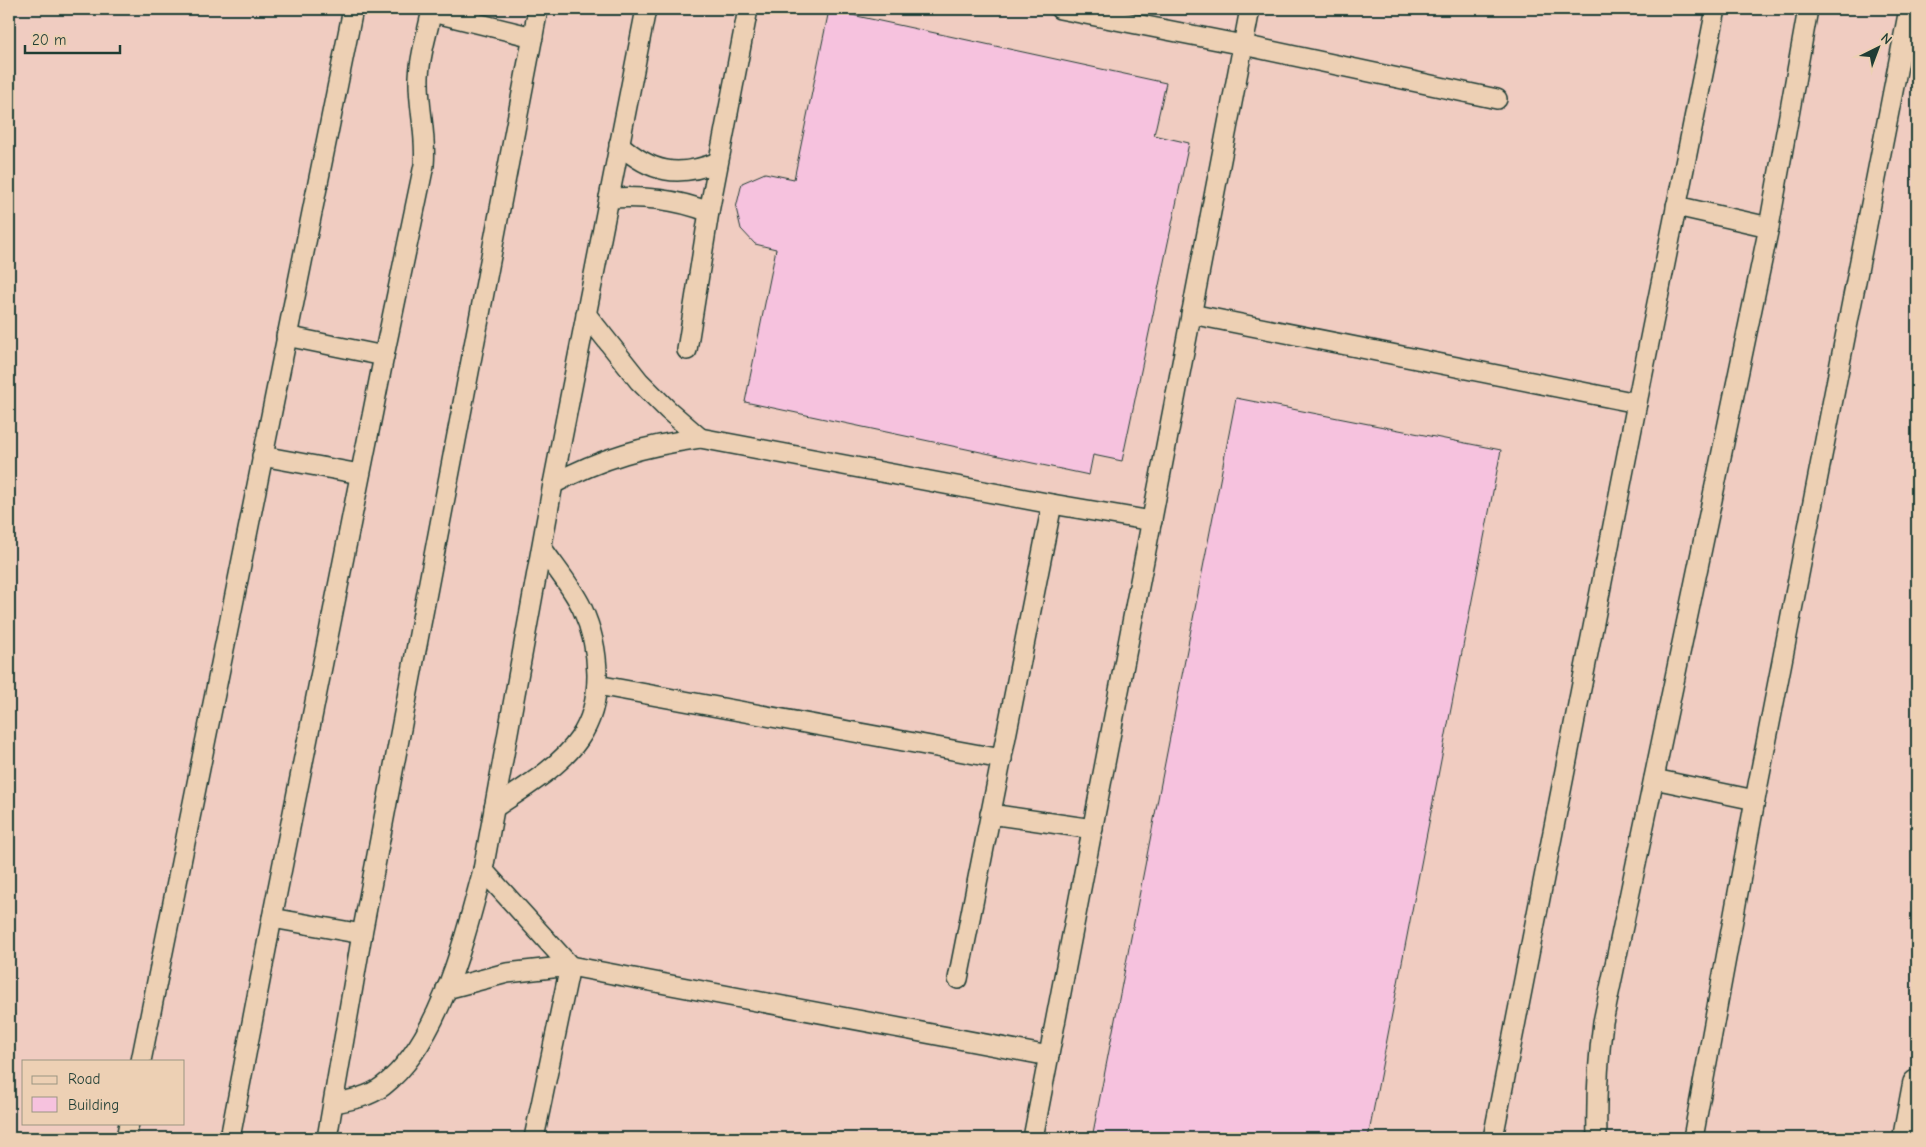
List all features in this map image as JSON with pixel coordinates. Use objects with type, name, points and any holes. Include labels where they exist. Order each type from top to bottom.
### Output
[{"type":"street","points":[[1907,1138],[1917,1084]]},
{"type":"lane","points":[[141,1060],[352,9]]},
{"type":"lane","points":[[327,1138],[362,934],[538,9]]},
{"type":"lane","points":[[334,1103],[360,1098],[383,1086],[402,1068],[416,1049],[446,989],[466,933],[483,870],[553,484],[646,9]]},
{"type":"lane","points":[[687,350],[709,212],[748,9]]},
{"type":"lane","points":[[1060,9],[1243,45],[1497,99]]},
{"type":"lane","points":[[1033,1138],[1250,9]]},
{"type":"lane","points":[[1493,1138],[1716,9]]},
{"type":"lane","points":[[1597,1138],[1596,1096],[1603,1022],[1769,227],[1808,9]]},
{"type":"lane","points":[[1693,1138],[1755,800],[1909,9]]},
{"type":"lane","points":[[230,1138],[360,474],[424,165],[426,147],[419,95],[419,78],[424,43],[432,10],[532,37]]},
{"type":"lane","points":[[619,144],[632,156],[648,165],[666,170],[684,172],[701,169],[718,162]]},
{"type":"lane","points":[[609,198],[630,197],[670,200],[709,212]]},
{"type":"lane","points":[[1676,206],[1769,227]]},
{"type":"lane","points":[[586,314],[639,381],[700,438]]},
{"type":"lane","points":[[1191,314],[1637,403]]},
{"type":"lane","points":[[286,336],[384,356]]},
{"type":"lane","points":[[553,484],[585,467],[622,453],[661,443],[700,438],[1152,521]]},
{"type":"lane","points":[[262,456],[360,474]]},
{"type":"lane","points":[[958,979],[1052,504]]},
{"type":"lane","points":[[494,808],[536,780],[580,739],[592,711],[597,685],[596,658],[591,632],[581,607],[542,548]]},
{"type":"lane","points":[[597,685],[1002,759]]},
{"type":"lane","points":[[1654,779],[1755,800]]},
{"type":"lane","points":[[990,814],[1093,829]]},
{"type":"lane","points":[[483,870],[570,966]]},
{"type":"lane","points":[[272,918],[362,934]]},
{"type":"lane","points":[[446,989],[507,973],[570,966],[1049,1056]]},
{"type":"lane","points":[[534,1138],[570,966]]},
{"type":"lane","points":[[126,1138],[129,1124]]},
{"type":"building","points":[[829,10],[1166,83],[1154,135],[1189,143],[1122,461],[1093,455],[1089,475],[745,402],[776,249],[755,244],[741,229],[736,208],[742,183],[765,173],[794,179]]},
{"type":"building","points":[[1236,398],[1501,450],[1368,1138],[1092,1138]]}]
